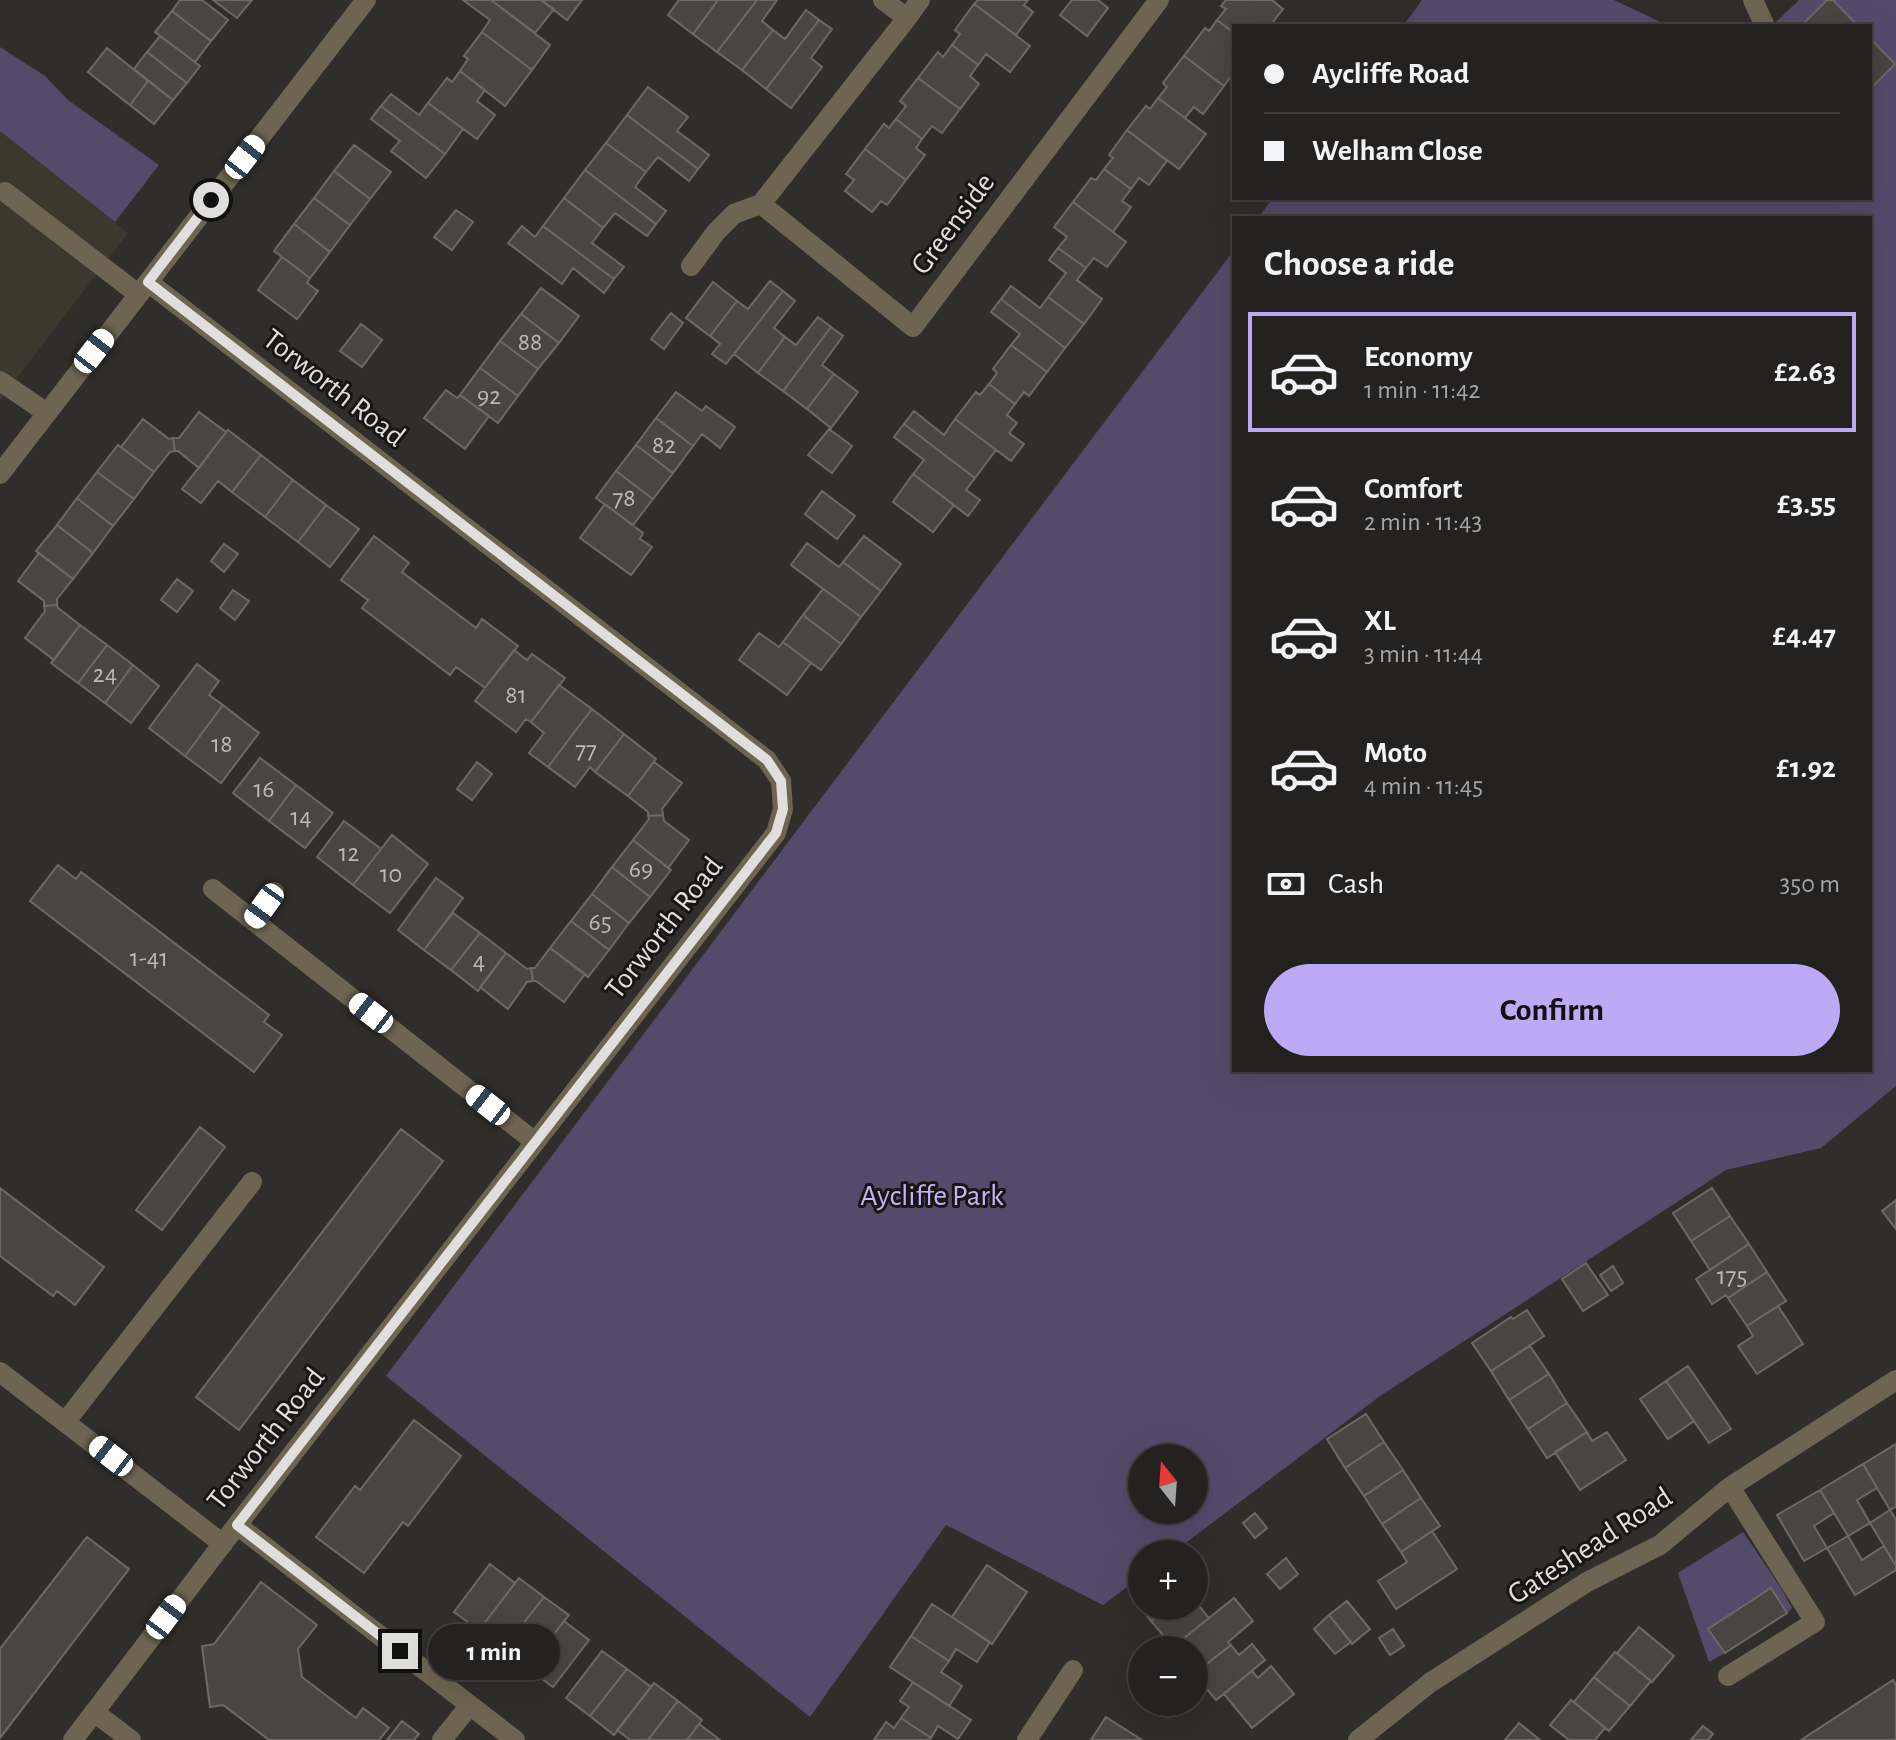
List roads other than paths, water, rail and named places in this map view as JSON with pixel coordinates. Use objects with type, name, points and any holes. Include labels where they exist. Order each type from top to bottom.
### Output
[{"type":"street","points":[[0,474],[366,0]]},
{"type":"street","points":[[883,0],[907,18]]},
{"type":"street","points":[[691,266],[716,232],[734,214],[761,204],[920,0]]},
{"type":"street","name":"Greenside","points":[[761,204],[913,327],[1159,0]]},
{"type":"street","points":[[1753,0],[1764,24]]},
{"type":"street","name":"Torworth Road","points":[[2,197],[143,288],[767,760],[781,781],[783,809],[776,833],[73,1740]]},
{"type":"street","points":[[0,381],[47,413]]},
{"type":"street","points":[[213,889],[535,1142]]},
{"type":"street","points":[[254,920],[274,892]]},
{"type":"street","points":[[66,1421],[252,1182]]},
{"type":"street","points":[[0,1372],[223,1544]]},
{"type":"street","name":"Gateshead Road","points":[[1358,1740],[1431,1682],[1587,1582],[1660,1545],[1730,1487],[1896,1380]]},
{"type":"street","points":[[1728,1676],[1815,1622],[1730,1487]]},
{"type":"street","points":[[237,1525],[515,1740]]},
{"type":"street","points":[[1027,1740],[1073,1670]]},
{"type":"street","points":[[442,1740],[470,1705]]},
{"type":"street","points":[[94,1712],[131,1740]]},
{"type":"park label","name":"Aycliffe Park","points":[[932,1196]]}]
